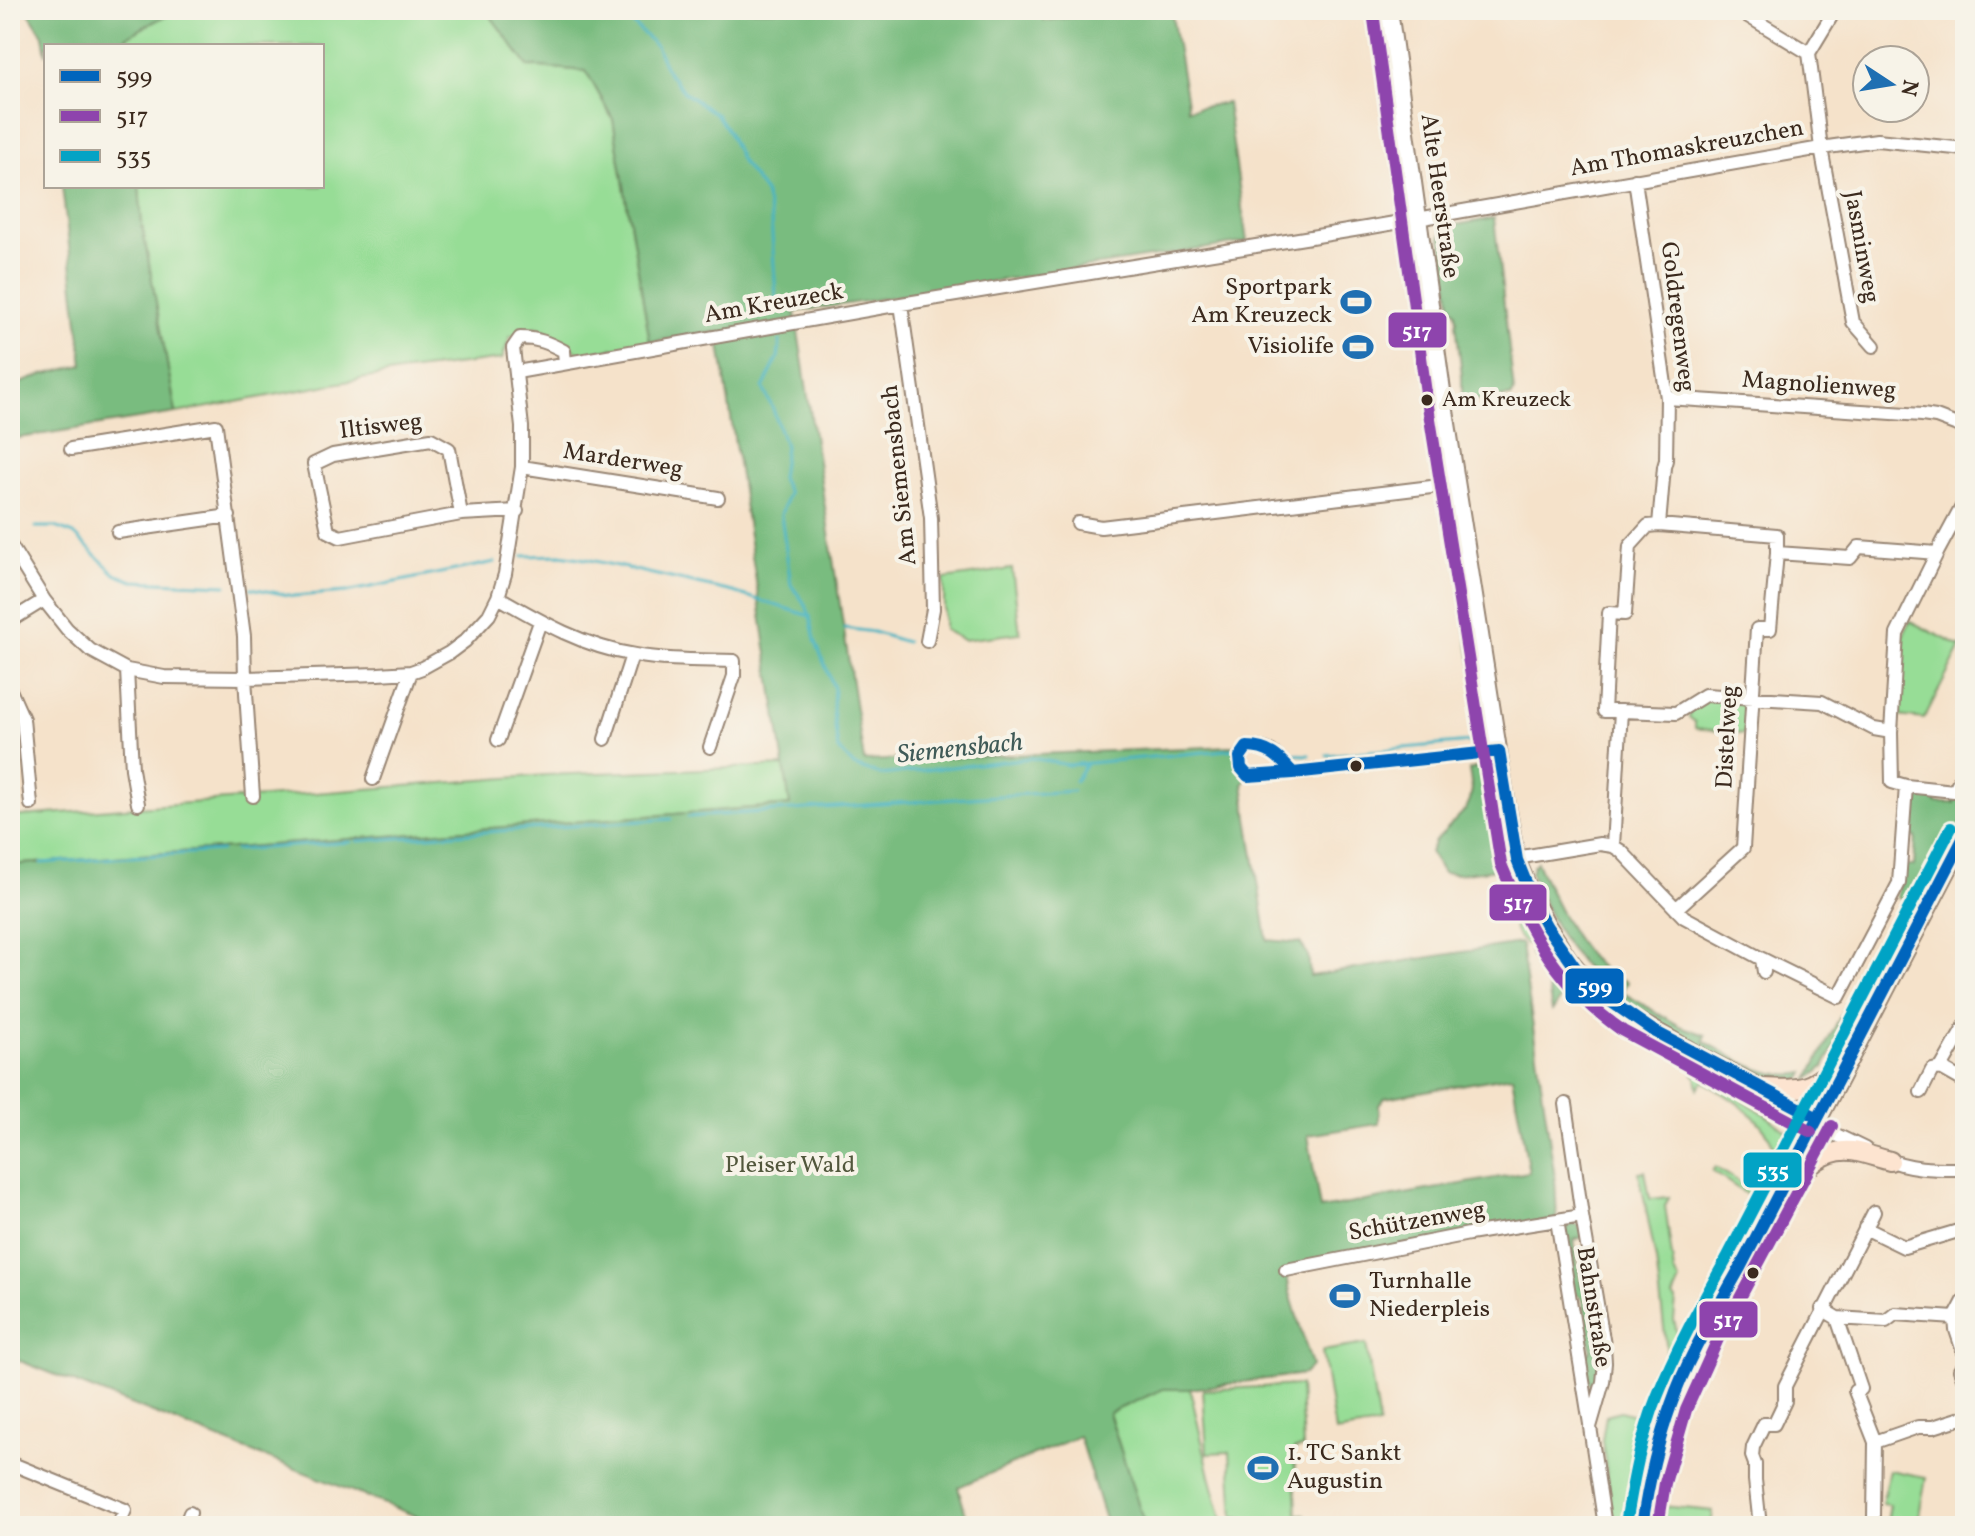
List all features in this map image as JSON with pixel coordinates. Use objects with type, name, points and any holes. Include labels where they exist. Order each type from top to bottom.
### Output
[{"type":"main road","points":[[1642,1526],[1649,1480],[1671,1404],[1704,1332],[1965,835]]},
{"type":"main road","points":[[1763,1088],[1795,1090],[1808,1086],[1828,1074],[1859,1039]]},
{"type":"main road","points":[[1746,1255],[1798,1177],[1824,1155],[1850,1151],[1890,1161]]},
{"type":"street","name":"Alte Heerstraße","points":[[1389,10],[1456,484],[1516,858],[1547,925],[1582,975],[1608,1000],[1631,1017],[1818,1118]]},
{"type":"street","points":[[1738,10],[1809,53],[1835,10]]},
{"type":"street","name":"Jasminweg","points":[[1809,53],[1821,148],[1853,322],[1874,346]]},
{"type":"street","name":"Am Thomaskreuzchen","points":[[1418,218],[1877,140],[1965,149]]},
{"type":"street","name":"Goldregenweg","points":[[1635,180],[1667,398],[1666,460],[1659,525]]},
{"type":"street","name":"Am Kreuzeck","points":[[517,372],[1418,218]]},
{"type":"street","name":"Am Siemensbach","points":[[901,304],[931,518],[933,609],[927,641]]},
{"type":"street","points":[[10,545],[44,600],[67,629],[90,650],[127,670],[164,677],[245,678],[411,672],[449,653],[465,641],[489,615],[498,597],[517,511],[522,467],[522,427],[513,348],[520,338],[533,338],[564,351],[565,363]]},
{"type":"street","name":"Magnolienweg","points":[[1667,398],[1922,415],[1945,419],[1965,428]]},
{"type":"street","points":[[71,449],[216,426],[244,636],[253,796]]},
{"type":"street","name":"Iltisweg","points":[[461,514],[449,449],[431,439],[333,455],[314,464],[328,531],[340,537],[461,514],[517,511]]},
{"type":"street","name":"Marderweg","points":[[522,467],[718,498]]},
{"type":"street","points":[[1078,523],[1101,527],[1456,484]]},
{"type":"street","points":[[1965,501],[1897,634],[1891,732],[1892,782],[1954,791],[1965,770]]},
{"type":"street","points":[[118,532],[229,516]]},
{"type":"street","points":[[1891,732],[1874,729],[1822,702],[1705,695],[1676,713],[1604,711],[1609,613],[1625,614],[1630,546],[1648,526],[1777,535],[1777,553],[1850,558],[1859,547],[1937,553]]},
{"type":"street","name":"Distelweg","points":[[1676,909],[1743,848],[1757,629],[1770,629],[1777,553]]},
{"type":"street","points":[[498,597],[540,622],[591,644],[632,655],[675,660],[734,661],[734,676],[710,747]]},
{"type":"street","points":[[10,621],[44,600]]},
{"type":"street","points":[[498,740],[540,622]]},
{"type":"street","points":[[605,739],[632,655]]},
{"type":"street","points":[[127,670],[132,769],[138,804]]},
{"type":"street","points":[[373,779],[411,672]]},
{"type":"street","points":[[10,690],[23,719],[31,804]]},
{"type":"street","points":[[1613,846],[1621,711]]},
{"type":"street","points":[[1293,773],[1499,751]]},
{"type":"street","points":[[1516,858],[1600,844],[1613,846],[1684,917],[1763,965],[1839,997],[1899,883],[1906,786]]},
{"type":"street","points":[[1941,1068],[1965,1026]]},
{"type":"street","points":[[1952,1048],[1965,1056]]},
{"type":"street","points":[[1921,1092],[1932,1070],[1941,1068],[1962,1080],[1965,1074]]},
{"type":"street","name":"Bahnstraße","points":[[1566,1104],[1605,1363],[1590,1427]]},
{"type":"street","points":[[1818,1118],[1830,1132],[1890,1161],[1915,1167],[1965,1169]]},
{"type":"street","points":[[1760,1526],[1753,1447],[1764,1424],[1774,1424],[1785,1401],[1785,1386],[1874,1212]]},
{"type":"street","name":"Bahnstraße","points":[[1582,1216],[1557,1220],[1605,1526]]},
{"type":"street","name":"Schützenweg","points":[[1286,1270],[1557,1220]]},
{"type":"street","points":[[1865,1228],[1904,1247],[1965,1229]]},
{"type":"street","points":[[1965,1299],[1955,1318],[1965,1357]]},
{"type":"street","points":[[1822,1309],[1837,1318],[1886,1321],[1895,1314],[1955,1318]]},
{"type":"street","points":[[1837,1318],[1861,1389],[1855,1391],[1875,1442],[1872,1526]]},
{"type":"street","points":[[1965,1368],[1960,1370],[1965,1383]]},
{"type":"street","points":[[1875,1442],[1918,1427],[1933,1427],[1965,1417]]},
{"type":"street","points":[[10,1463],[125,1510],[118,1526]]},
{"type":"street","points":[[185,1526],[190,1513]]},
{"type":"green space","points":[[27,10],[181,10],[126,37],[127,44],[44,44],[43,35]]},
{"type":"green space","points":[[181,10],[486,10],[528,66],[586,71],[613,120],[650,342],[581,354],[537,327],[510,337],[502,359],[399,372],[176,413],[142,225],[139,188],[324,188],[324,44],[127,44],[126,37]]},
{"type":"green space","name":"Pleiser Wald","points":[[486,10],[1042,10],[1044,21],[1117,10],[1171,10],[1188,109],[1227,103],[1247,242],[795,312],[864,761],[1233,746],[1248,776],[1243,785],[1267,940],[1300,943],[1308,954],[1310,976],[1521,945],[1555,1178],[1557,1220],[1286,1270],[1312,1366],[1304,1374],[1190,1389],[1163,1389],[1109,1413],[1145,1526],[1107,1526],[1079,1436],[958,1487],[969,1526],[441,1526],[10,1357],[10,865],[790,805],[718,332],[650,342],[613,119],[586,71],[528,66]],"holes":[[[1512,1076],[1529,1172],[1320,1209],[1308,1135],[1379,1124],[1379,1105],[1385,1098]]]},
{"type":"green space","points":[[1377,10],[1381,10],[1406,192],[1403,197]]},
{"type":"green space","points":[[62,188],[139,188],[142,225],[176,413],[18,438],[10,410],[10,387],[83,365]]},
{"type":"green space","points":[[1494,218],[1514,392],[1511,397],[1462,401],[1456,312],[1451,303],[1441,236],[1445,227]]},
{"type":"green space","points":[[1012,569],[1020,633],[963,640],[944,630],[944,579]]},
{"type":"green space","points":[[1464,616],[1469,617],[1490,740],[1485,747]]},
{"type":"green space","points":[[1910,621],[1961,647],[1924,719],[1898,716],[1903,636]]},
{"type":"green space","points":[[1706,699],[1739,701],[1747,713],[1744,734],[1695,728],[1695,722],[1689,717],[1690,709]]},
{"type":"green space","points":[[784,766],[791,805],[10,865],[10,817],[546,775]]},
{"type":"green space","points":[[1482,768],[1498,869],[1443,873],[1430,852],[1435,841],[1466,809],[1472,789],[1469,770]]},
{"type":"green space","points":[[1496,779],[1503,831],[1570,974],[1551,952],[1541,946],[1524,943],[1515,931],[1491,786]]},
{"type":"green space","points":[[1924,792],[1936,793],[1936,803],[1954,803],[1955,794],[1965,799],[1965,817],[1880,974],[1875,972],[1860,998],[1855,998],[1862,984],[1854,979],[1860,966],[1870,969],[1906,902],[1897,897],[1904,866],[1914,866],[1916,837],[1906,836],[1906,825]]},
{"type":"green space","points":[[1537,862],[1576,939],[1598,964],[1627,982],[1622,992],[1680,1026],[1706,1035],[1704,1041],[1740,1061],[1778,1074],[1805,1073],[1802,1079],[1784,1083],[1717,1057],[1629,1007],[1607,989],[1583,966],[1562,938],[1531,873]]},
{"type":"green space","points":[[1536,948],[1546,954],[1570,980],[1552,1011],[1547,982],[1530,954]]},
{"type":"green space","points":[[1858,1002],[1824,1067],[1808,1080],[1845,1004]]},
{"type":"green space","points":[[1695,1070],[1763,1113],[1791,1135],[1786,1155],[1761,1204],[1712,1171],[1715,1167],[1759,1194],[1773,1165],[1774,1151],[1770,1138],[1752,1115],[1727,1096],[1703,1081],[1698,1088],[1693,1074]]},
{"type":"green space","points":[[1645,1171],[1650,1199],[1669,1197],[1665,1206],[1674,1272],[1680,1281],[1673,1297],[1676,1300],[1674,1320],[1683,1356],[1670,1377],[1656,1261],[1639,1172]]},
{"type":"green space","points":[[1571,1224],[1579,1226],[1583,1237],[1574,1240],[1581,1286],[1591,1291],[1601,1365],[1596,1385],[1589,1383],[1583,1358],[1591,1350],[1583,1299],[1572,1291],[1563,1233]]},
{"type":"green space","points":[[1366,1344],[1379,1425],[1335,1432],[1322,1351]]},
{"type":"green space","name":"1. TC Sankt Augustin","points":[[1300,1385],[1303,1448],[1294,1449],[1297,1514],[1305,1514],[1305,1526],[1241,1526],[1241,1518],[1234,1518],[1230,1452],[1207,1453],[1203,1390]]},
{"type":"green space","points":[[1163,1389],[1190,1389],[1224,1526],[1145,1526],[1109,1413]]},
{"type":"green space","points":[[1620,1411],[1658,1422],[1635,1526],[1614,1526],[1602,1440],[1606,1415]]},
{"type":"green space","points":[[1889,1470],[1926,1477],[1917,1526],[1887,1522],[1890,1505],[1882,1504]]},
{"type":"green space","points":[[1662,1506],[1713,1511],[1711,1526],[1660,1526]]},
{"type":"waterway","points":[[623,10],[626,17],[656,46],[667,71],[685,93],[717,115],[741,161],[765,193],[771,219],[777,312]]},
{"type":"waterway","points":[[780,341],[778,358],[763,388],[785,446],[781,478],[788,493],[781,515],[791,585],[809,614]]},
{"type":"waterway","name":"Siemensbach","points":[[36,527],[55,527],[74,534],[115,574],[133,581],[226,585]]},
{"type":"waterway","name":"Siemensbach","points":[[522,556],[561,555],[586,559],[733,592],[810,616],[815,640],[834,688],[833,711],[838,749],[854,766],[881,775],[1031,758],[1068,765],[1237,749]]},
{"type":"waterway","name":"Siemensbach","points":[[251,588],[294,596],[346,592],[495,562]]},
{"type":"waterway","points":[[844,628],[873,632],[906,642]]},
{"type":"waterway","name":"Siemensbach","points":[[1327,755],[1470,742]]},
{"type":"waterway","name":"Siemensbach","points":[[1288,754],[1309,755]]},
{"type":"waterway","points":[[1075,781],[1086,764]]},
{"type":"waterway","points":[[688,817],[1073,791]]},
{"type":"waterway","points":[[357,841],[671,819]]},
{"type":"waterway","points":[[235,850],[351,842]]},
{"type":"waterway","points":[[41,863],[221,851]]},
{"type":"transit line","name":"517","points":[[1373,12],[1427,400],[1501,864],[1535,936],[1564,977],[1601,1014],[1623,1031],[1811,1132]]},
{"type":"transit line","name":"599","points":[[1247,747],[1273,754],[1293,773],[1248,776],[1241,768],[1240,757],[1247,747]]},
{"type":"transit line","name":"599","points":[[1499,751],[1517,860],[1535,905],[1575,967],[1610,1001],[1652,1030],[1818,1118]]},
{"type":"transit line","name":"599","points":[[1293,773],[1499,751]]},
{"type":"transit line","name":"535","points":[[1626,1524],[1646,1428],[1672,1361],[1951,828]]},
{"type":"transit line","name":"599","points":[[1642,1526],[1661,1435],[1686,1369],[1965,835]]},
{"type":"transit line","name":"517","points":[[1658,1526],[1665,1483],[1686,1410],[1718,1339],[1832,1126]]},
{"type":"place","name":"Sportpark Am Kreuzeck","points":[[1356,302]]},
{"type":"place","name":"Visiolife","points":[[1358,347]]},
{"type":"place","name":"Am Kreuzeck","points":[[1427,400]]},
{"type":"place","name":"Turnhalle Niederpleis","points":[[1345,1296]]},
{"type":"place","name":"1. TC Sankt Augustin","points":[[1263,1468]]}]
